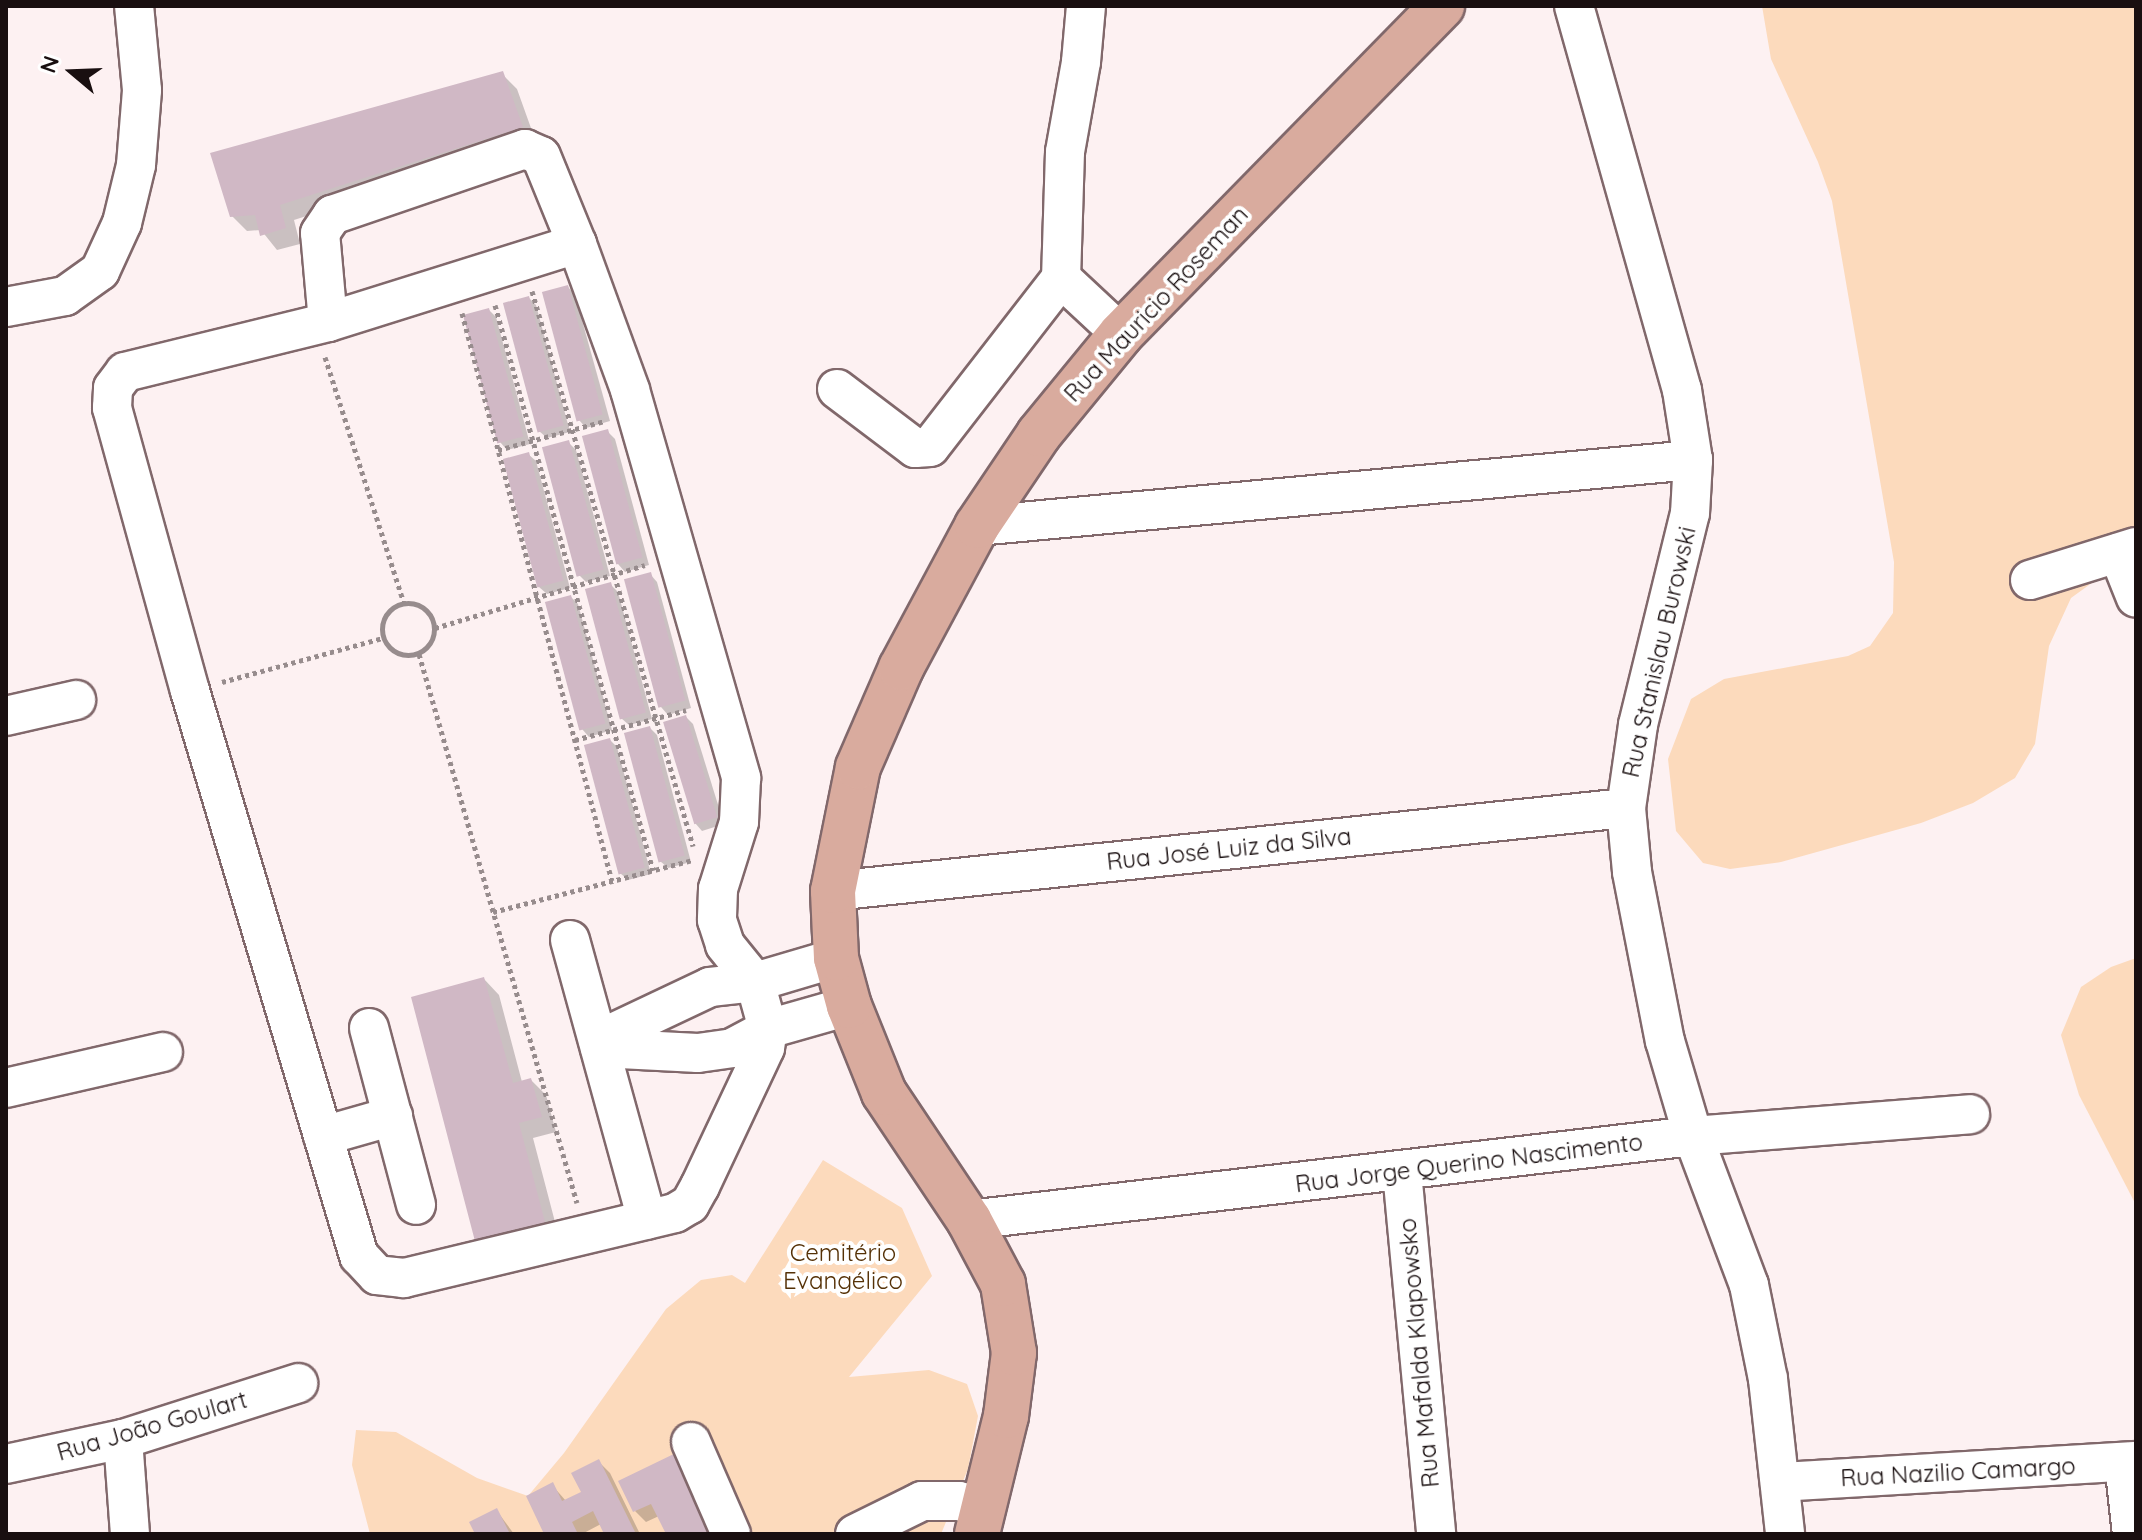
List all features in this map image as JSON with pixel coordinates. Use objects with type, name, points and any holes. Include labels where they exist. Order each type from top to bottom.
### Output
[{"type":"main road","name":"Rua Mauricio Roseman","points":[[980,1521],[1006,1416],[1014,1353],[1003,1284],[969,1220],[884,1093],[849,1006],[836,958],[833,891],[858,767],[901,668],[977,526],[1039,434],[1121,334],[1442,6]]},
{"type":"street","points":[[6,307],[65,296],[100,271],[122,223],[136,165],[142,90],[134,6]]},
{"type":"street","points":[[837,389],[915,448],[930,447],[1061,278],[1065,152],[1081,62],[1086,6]]},
{"type":"street","name":"Rua Stanislau Burowski","points":[[1574,6],[1682,390],[1693,460],[1690,513],[1638,725],[1626,808],[1632,872],[1665,1041],[1693,1136],[1749,1285],[1768,1379],[1785,1534]]},
{"type":"street","points":[[321,324],[320,233],[332,215],[525,149],[541,156],[577,244],[637,414],[741,778],[742,800],[718,889],[717,920],[725,945],[755,982],[768,1029],[760,1064],[690,1204],[675,1213],[404,1278],[377,1275],[359,1256],[190,691],[112,408],[113,388],[125,372],[321,324],[577,244]]},
{"type":"street","points":[[1061,278],[1121,334]]},
{"type":"street","points":[[977,526],[1693,460]]},
{"type":"street","points":[[2030,580],[2127,550],[2136,598]]},
{"type":"street","points":[[6,716],[76,700]]},
{"type":"street","name":"Rua José Luiz da Silva","points":[[833,891],[1626,808]]},
{"type":"street","points":[[570,940],[647,1220]]},
{"type":"street","points":[[599,1044],[684,997],[710,987],[755,982],[836,958]]},
{"type":"street","points":[[684,997],[698,1053]]},
{"type":"street","points":[[599,1044],[698,1053],[732,1048],[768,1029],[849,1006]]},
{"type":"street","points":[[369,1028],[416,1205]]},
{"type":"street","points":[[6,1088],[163,1052]]},
{"type":"street","name":"Rua Jorge Querino Nascimento","points":[[969,1220],[1693,1136],[1970,1114]]},
{"type":"street","points":[[323,1136],[393,1116]]},
{"type":"street","name":"Rua Mafalda Klapowsko","points":[[1402,1172],[1436,1534]]},
{"type":"street","name":"Rua João Goulart","points":[[6,1464],[123,1439],[298,1383]]},
{"type":"street","points":[[123,1439],[130,1534]]},
{"type":"street","points":[[691,1442],[731,1534]]},
{"type":"street","points":[[2130,1462],[2132,1534]]},
{"type":"street","name":"Rua Nazilio Camargo","points":[[1780,1482],[2130,1462]]},
{"type":"street","points":[[855,1534],[922,1501],[959,1501],[980,1521]]},
{"type":"path","points":[[493,912],[697,859],[523,261]]},
{"type":"path","points":[[486,272],[653,870]]},
{"type":"path","points":[[460,307],[612,881]]},
{"type":"path","points":[[321,324],[404,603]]},
{"type":"path","points":[[498,450],[637,414]]},
{"type":"path","points":[[435,628],[677,555]]},
{"type":"path","points":[[404,603],[425,608],[435,628],[433,638],[419,654],[397,653],[383,638],[384,620],[395,606],[404,603]]},
{"type":"path","points":[[190,691],[383,638]]},
{"type":"path","points":[[419,654],[586,1235]]},
{"type":"path","points":[[575,740],[719,701]]},
{"type":"green space","points":[[1762,6],[2136,6],[2136,562],[2100,577],[2071,598],[2049,646],[2035,744],[2015,778],[1973,803],[1921,823],[1781,862],[1730,869],[1703,863],[1676,831],[1668,759],[1691,699],[1724,679],[1848,656],[1870,646],[1893,613],[1894,562],[1832,201],[1818,162],[1771,59]]},
{"type":"green space","points":[[2136,958],[2136,1205],[2079,1095],[2061,1035],[2081,987],[2111,967]]},
{"type":"green space","name":"Cemitério Evangélico","points":[[823,1160],[902,1208],[932,1276],[849,1377],[929,1370],[967,1384],[978,1416],[968,1469],[941,1534],[370,1534],[352,1465],[356,1430],[396,1432],[477,1478],[528,1496],[564,1453],[666,1309],[701,1280],[732,1275],[745,1283]]},
{"type":"building","points":[[503,71],[523,127],[280,205],[286,228],[260,236],[255,215],[230,217],[210,153]]},
{"type":"building","points":[[568,285],[603,414],[577,421],[542,292]]},
{"type":"building","points":[[529,296],[564,425],[538,432],[503,303]]},
{"type":"building","points":[[489,308],[523,436],[497,443],[463,315]]},
{"type":"building","points":[[608,429],[642,557],[616,564],[582,436]]},
{"type":"building","points":[[569,440],[604,569],[577,577],[542,447]]},
{"type":"building","points":[[529,452],[563,580],[537,587],[503,459]]},
{"type":"building","points":[[651,572],[685,700],[658,708],[624,579]]},
{"type":"building","points":[[611,582],[646,712],[620,719],[585,589]]},
{"type":"building","points":[[571,595],[605,723],[579,730],[545,602]]},
{"type":"building","points":[[686,715],[717,817],[694,824],[663,722]]},
{"type":"building","points":[[650,726],[685,855],[659,862],[624,733]]},
{"type":"building","points":[[610,738],[645,867],[619,874],[584,745]]},
{"type":"building","points":[[484,977],[513,1083],[531,1078],[542,1117],[519,1123],[546,1226],[476,1245],[411,997]]},
{"type":"building","points":[[680,1451],[720,1534],[666,1534],[651,1504],[633,1512],[618,1481]]},
{"type":"building","points":[[599,1459],[636,1534],[604,1534],[593,1511],[572,1522],[578,1534],[544,1534],[526,1496],[553,1482],[562,1501],[581,1492],[571,1473]]},
{"type":"building","points":[[497,1508],[510,1534],[475,1534],[469,1522]]}]
